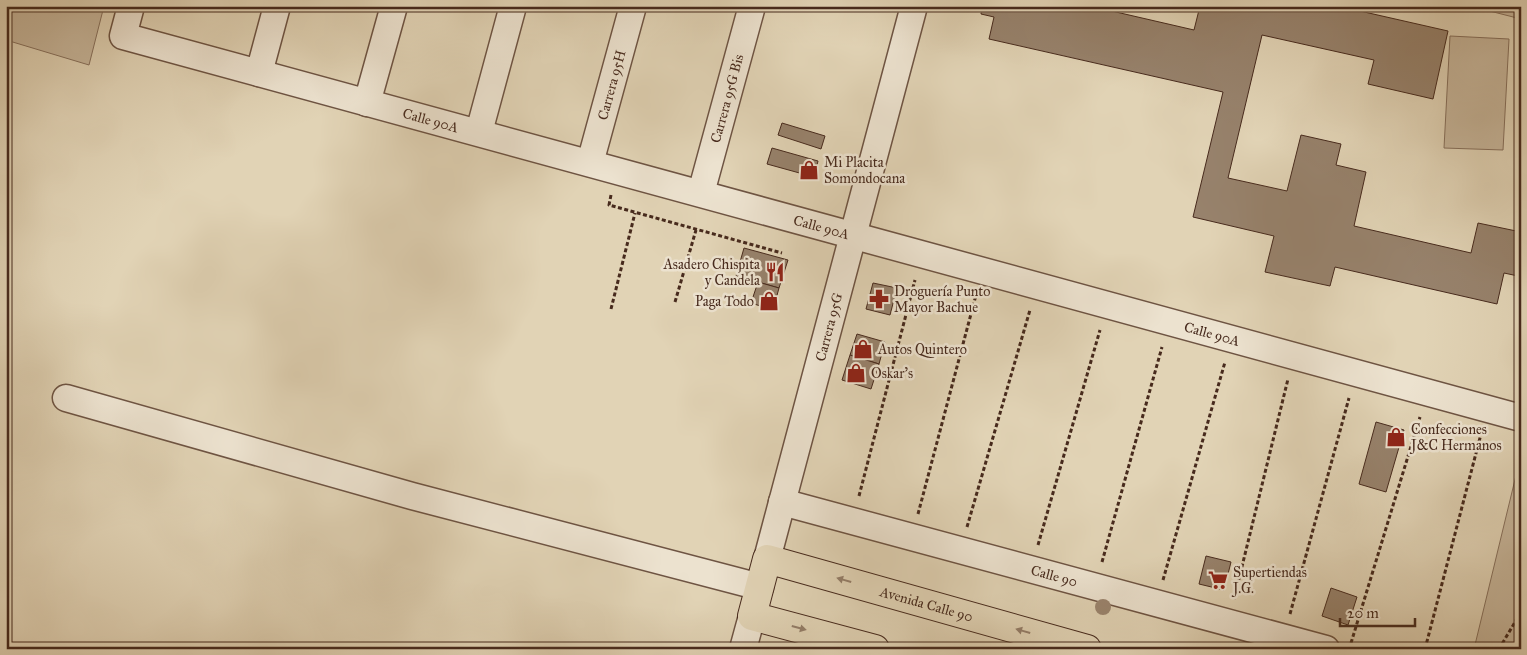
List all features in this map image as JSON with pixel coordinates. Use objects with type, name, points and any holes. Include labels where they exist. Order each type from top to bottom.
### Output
[{"type":"main road","name":"Carrera 95G","points":[[752,616],[767,559]]},
{"type":"main road","name":"Avenida Calle 90","points":[[767,559],[1087,649]]},
{"type":"main road","points":[[752,616],[875,649]]},
{"type":"street","name":"Calle 90A","points":[[131,6],[123,36],[854,234],[1521,418]]},
{"type":"street","points":[[259,73],[277,6]]},
{"type":"street","points":[[367,102],[394,6]]},
{"type":"street","points":[[479,132],[513,6]]},
{"type":"street","name":"Carrera 95H","points":[[590,163],[633,6]]},
{"type":"street","name":"Carrera 95G Bis","points":[[701,193],[752,6]]},
{"type":"street","name":"Carrera 95G","points":[[767,559],[914,6]]},
{"type":"street","points":[[66,398],[412,496],[760,586]]},
{"type":"street","name":"Calle 90","points":[[782,502],[1326,649]]},
{"type":"street","name":"Carrera 95G","points":[[743,649],[752,616]]},
{"type":"path","points":[[608,205],[782,253]]},
{"type":"path","points":[[611,309],[635,213]]},
{"type":"path","points":[[675,302],[696,230]]},
{"type":"path","points":[[857,502],[922,253]]},
{"type":"path","points":[[917,517],[983,270]]},
{"type":"path","points":[[966,530],[1037,285]]},
{"type":"path","points":[[1037,548],[1108,304]]},
{"type":"path","points":[[1101,566],[1169,321]]},
{"type":"path","points":[[1156,603],[1231,338]]},
{"type":"path","points":[[1234,600],[1294,356]]},
{"type":"path","points":[[1290,615],[1356,372]]},
{"type":"path","points":[[1350,649],[1428,393]]},
{"type":"path","points":[[1425,649],[1488,409]]},
{"type":"path","points":[[1499,649],[1521,612]]},
{"type":"shaded area","points":[[6,6],[104,6],[89,65],[6,40]]},
{"type":"shaded area","points":[[1470,6],[1521,6],[1521,19]]},
{"type":"shaded area","points":[[1450,36],[1509,39],[1503,150],[1444,148]]},
{"type":"shaded area","points":[[1519,463],[1521,463],[1521,649],[1474,649]]},
{"type":"building","points":[[982,6],[1090,6],[1194,30],[1200,6],[1338,6],[1448,31],[1433,99],[1368,84],[1374,60],[1262,35],[1228,178],[1287,191],[1301,135],[1341,144],[1336,165],[1366,172],[1354,226],[1471,253],[1478,223],[1521,232],[1521,262],[1518,276],[1504,273],[1497,304],[1335,267],[1330,286],[1265,272],[1274,236],[1193,217],[1223,92],[989,39],[994,17],[981,14]]},
{"type":"building","points":[[782,123],[825,136],[821,149],[778,135]]},
{"type":"building","points":[[772,148],[818,161],[814,177],[767,164]]},
{"type":"building","points":[[744,248],[788,260],[779,288],[736,276]]},
{"type":"building","points":[[758,282],[779,288],[773,310],[751,303]]},
{"type":"building","points":[[873,283],[897,288],[890,315],[866,309]]},
{"type":"building","points":[[857,334],[885,342],[879,364],[850,355]]},
{"type":"building","points":[[850,355],[879,364],[871,389],[842,380]]},
{"type":"building","points":[[1376,422],[1404,430],[1386,492],[1359,484]]},
{"type":"building","points":[[1206,556],[1231,562],[1224,590],[1199,584]]},
{"type":"building","points":[[1331,588],[1357,597],[1348,625],[1322,616]]},
{"type":"place","name":"Mi Placita Somondocana","points":[[809,170]]},
{"type":"place","name":"Asadero Chispita y Candela","points":[[775,272]]},
{"type":"place","name":"Droguería Punto Mayor Bachue","points":[[879,299]]},
{"type":"place","name":"Paga Todo","points":[[769,301]]},
{"type":"place","name":"Autos Quintero","points":[[863,349]]},
{"type":"place","name":"Oskar's","points":[[856,373]]},
{"type":"place","name":"Confecciones J&C Hermanos","points":[[1396,437]]},
{"type":"place","name":"Supertiendas J.G.","points":[[1218,580]]}]
